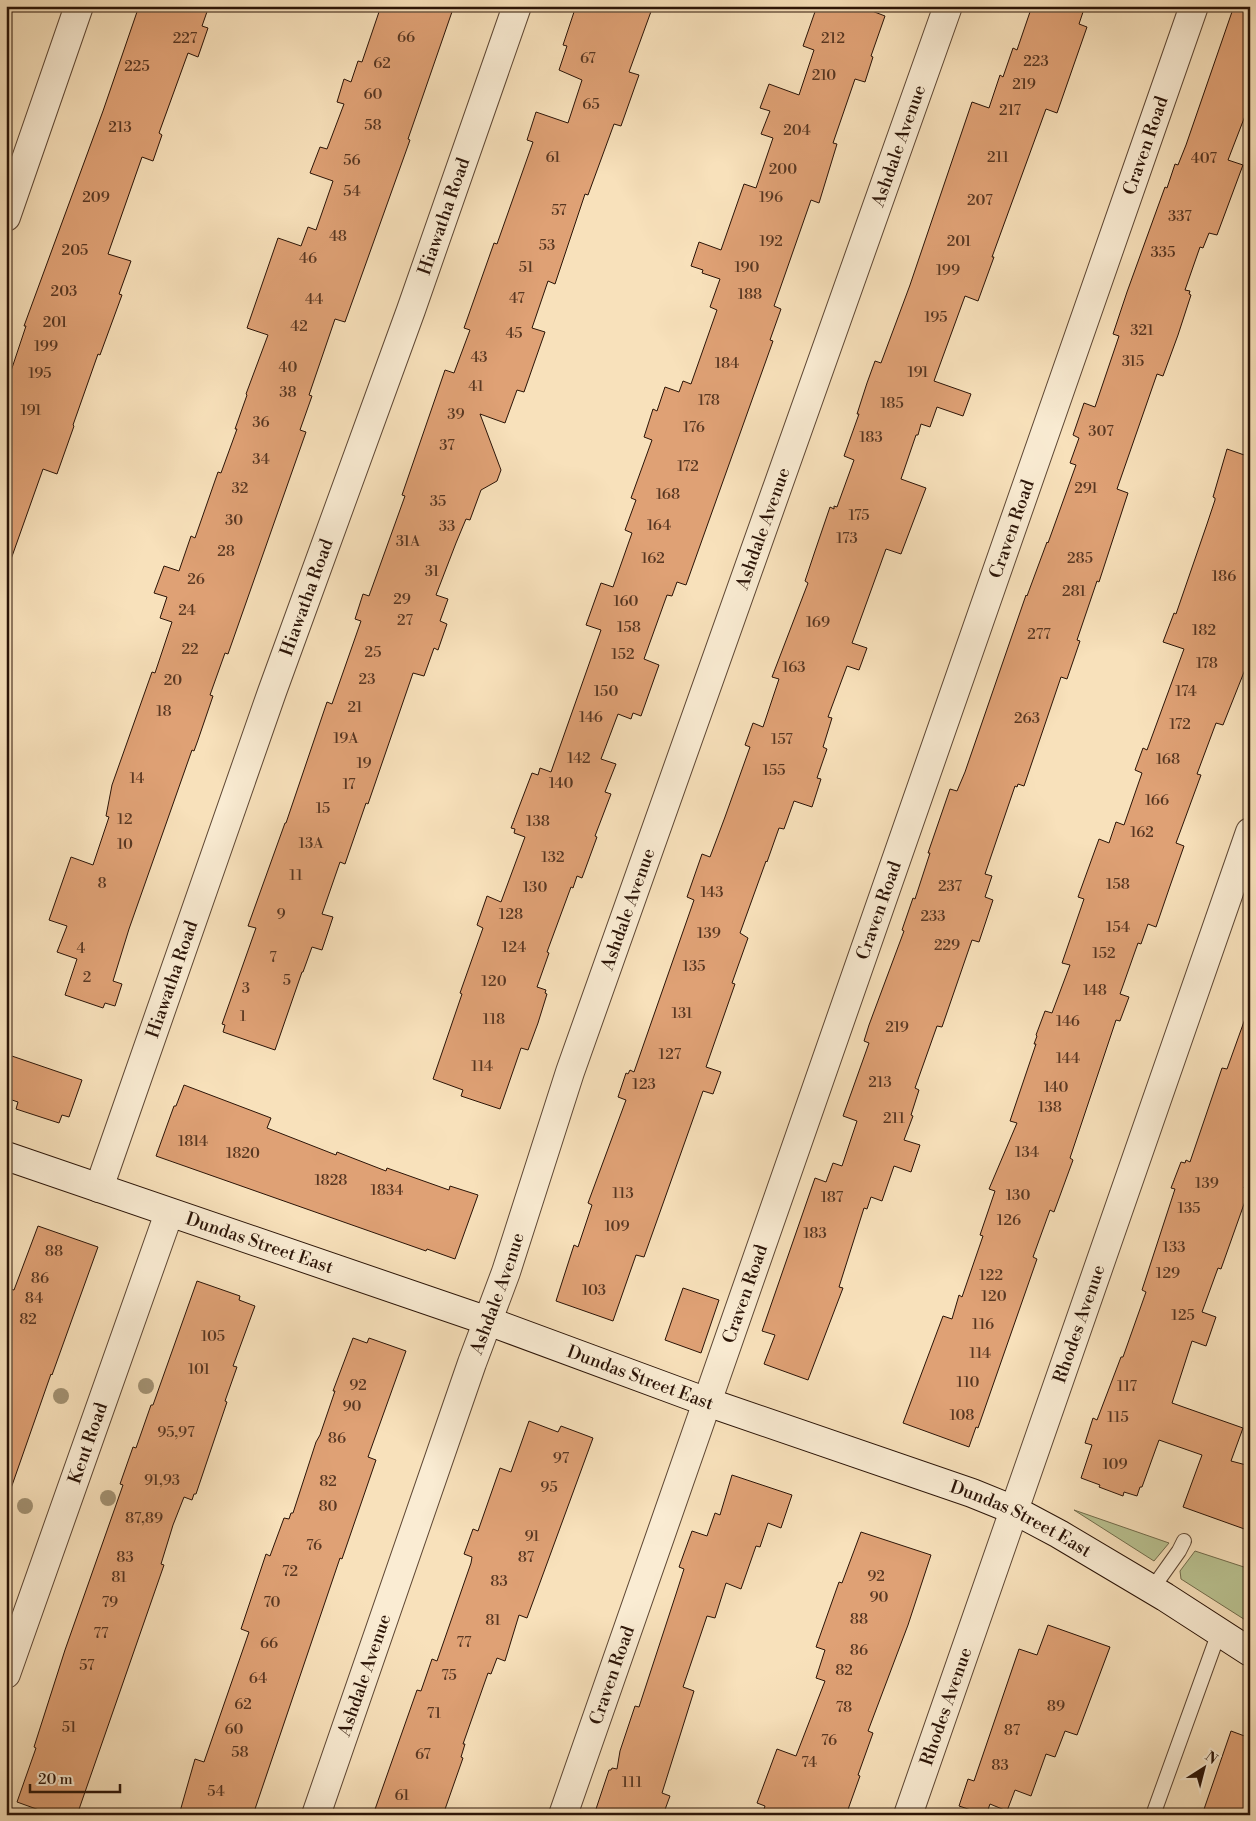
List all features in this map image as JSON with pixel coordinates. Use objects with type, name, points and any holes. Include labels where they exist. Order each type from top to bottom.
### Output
[{"type":"street","points":[[6,217],[80,6]]},
{"type":"street","name":"Hiawatha Road","points":[[99,1188],[269,702],[411,310],[517,6]]},
{"type":"street","name":"Ashdale Avenue","points":[[316,1815],[506,1272],[570,1072],[948,6]]},
{"type":"street","name":"Craven Road","points":[[564,1815],[1194,6]]},
{"type":"street","name":"Rhodes Avenue","points":[[908,1815],[1250,832]]},
{"type":"street","name":"Dundas Street East","points":[[6,1156],[488,1321],[707,1402],[972,1493],[1014,1510],[1059,1534],[1152,1589],[1250,1652]]},
{"type":"street","name":"Kent Road","points":[[6,1674],[169,1212]]},
{"type":"lane","points":[[1152,1589],[1184,1541]]},
{"type":"lane","points":[[1153,1815],[1219,1632]]},
{"type":"green space","points":[[1074,1510],[1169,1543],[1154,1561]]},
{"type":"green space","points":[[1195,1551],[1250,1569],[1250,1623],[1181,1579],[1180,1571]]},
{"type":"building","points":[[139,6],[209,6],[202,26],[208,28],[198,57],[188,53],[159,133],[162,135],[153,161],[142,157],[108,254],[131,261],[119,294],[122,295],[100,355],[98,354],[57,474],[43,469],[10,562],[6,562],[6,386],[26,326],[24,326],[103,111]]},
{"type":"building","points":[[381,6],[454,6],[408,139],[410,140],[345,322],[335,319],[309,395],[312,396],[300,430],[306,432],[228,654],[225,653],[210,695],[213,696],[198,740],[194,751],[192,750],[129,929],[113,981],[122,984],[115,1006],[105,1003],[103,1008],[65,995],[77,959],[57,952],[67,926],[49,920],[71,857],[93,865],[109,817],[106,816],[112,785],[152,672],[155,673],[172,622],[160,618],[167,597],[154,593],[164,566],[179,571],[191,536],[195,538],[218,472],[221,473],[237,429],[235,429],[246,394],[268,335],[247,328],[278,238],[301,246],[308,227],[316,230],[333,181],[310,173],[320,147],[327,149],[344,104],[337,102],[344,79],[351,82],[358,61],[362,62]]},
{"type":"building","points":[[576,6],[653,6],[629,72],[639,75],[621,126],[614,124],[588,195],[585,194],[555,284],[548,281],[532,328],[545,332],[524,392],[517,390],[505,423],[480,414],[501,470],[497,481],[481,490],[470,520],[466,519],[456,543],[436,595],[448,599],[440,621],[447,624],[438,650],[434,648],[424,676],[413,673],[368,804],[366,803],[345,864],[340,862],[322,914],[333,917],[322,950],[312,947],[275,1050],[223,1032],[225,1025],[222,1024],[256,928],[248,926],[286,823],[327,702],[332,704],[361,621],[355,619],[363,594],[369,596],[405,496],[402,495],[445,370],[454,373],[470,330],[464,328],[494,243],[497,244],[533,142],[527,140],[536,112],[568,123],[582,80],[559,70],[567,46],[563,45]]},
{"type":"building","points":[[817,6],[859,6],[885,16],[871,56],[873,57],[865,82],[855,79],[833,143],[837,144],[819,203],[811,200],[774,306],[781,309],[770,340],[773,341],[686,585],[677,582],[672,596],[667,595],[644,659],[659,665],[641,716],[633,713],[631,719],[618,714],[601,759],[616,764],[605,792],[611,794],[582,878],[577,876],[573,888],[571,887],[547,952],[549,953],[537,987],[546,990],[545,993],[547,994],[528,1050],[521,1048],[500,1109],[461,1096],[463,1090],[433,1079],[483,928],[477,925],[487,896],[501,902],[525,837],[514,833],[515,829],[511,828],[532,773],[538,775],[540,768],[551,772],[601,630],[586,625],[601,583],[613,587],[632,533],[625,530],[636,500],[631,498],[652,440],[644,437],[653,409],[657,411],[665,387],[679,392],[683,381],[691,384],[717,310],[710,307],[720,279],[702,273],[703,270],[691,266],[699,242],[721,250],[744,184],[756,188],[773,138],[761,134],[770,111],[760,108],[769,84],[799,95],[814,50],[803,46]]},
{"type":"building","points":[[1032,6],[1085,6],[1079,24],[1087,27],[1057,113],[1046,109],[978,301],[965,296],[934,381],[971,394],[963,416],[937,407],[930,427],[921,424],[918,435],[916,435],[901,479],[926,488],[901,554],[886,549],[852,643],[867,648],[859,670],[847,666],[828,717],[832,718],[823,747],[827,749],[817,778],[821,779],[812,807],[794,801],[784,829],[779,828],[766,861],[740,933],[748,938],[732,983],[735,984],[706,1067],[721,1072],[713,1094],[703,1091],[644,1257],[636,1255],[613,1321],[556,1301],[574,1245],[578,1247],[592,1205],[588,1203],[626,1100],[618,1097],[626,1073],[628,1074],[630,1070],[634,1072],[694,900],[687,897],[702,854],[710,857],[750,747],[745,745],[753,723],[763,727],[779,679],[772,677],[808,583],[805,581],[830,507],[834,509],[834,506],[837,507],[854,460],[844,456],[859,414],[857,414],[867,383],[875,361],[881,363],[910,285],[972,102],[989,108],[1000,75],[1003,77],[1013,48],[1017,50]]},
{"type":"building","points":[[1234,6],[1250,6],[1250,117],[1245,116],[1228,160],[1243,165],[1217,235],[1209,233],[1203,248],[1200,247],[1185,290],[1190,291],[1189,294],[1191,295],[1178,335],[1163,376],[1157,374],[1117,489],[1128,493],[1099,582],[1097,581],[1077,640],[1080,641],[1067,679],[1061,677],[1024,786],[1018,784],[1017,787],[1015,786],[985,874],[992,876],[985,897],[993,900],[979,942],[972,940],[942,1027],[937,1026],[915,1088],[919,1090],[911,1115],[913,1116],[904,1140],[920,1145],[911,1172],[894,1166],[882,1201],[871,1197],[867,1209],[864,1208],[839,1287],[843,1288],[808,1380],[764,1364],[775,1335],[762,1331],[815,1178],[826,1182],[833,1163],[842,1166],[857,1121],[843,1116],[869,1043],[864,1041],[869,1025],[904,931],[902,930],[913,898],[915,899],[930,853],[928,853],[950,789],[957,791],[965,772],[1026,595],[1048,543],[1076,465],[1070,463],[1079,438],[1073,435],[1084,403],[1095,407],[1119,336],[1113,334],[1127,292],[1165,187],[1167,188],[1175,164],[1178,165],[1186,145]]},
{"type":"building","points":[[1227,449],[1250,457],[1250,657],[1223,725],[1216,723],[1197,774],[1201,775],[1176,843],[1184,846],[1156,927],[1148,924],[1141,944],[1138,943],[1120,994],[1129,997],[1120,1021],[1116,1020],[1070,1158],[1073,1160],[1054,1212],[1050,1210],[1033,1257],[1037,1259],[978,1428],[976,1427],[969,1447],[903,1423],[943,1316],[952,1319],[959,1295],[962,1297],[983,1236],[980,1235],[995,1191],[989,1189],[1017,1123],[1010,1121],[1036,1044],[1034,1044],[1036,1035],[1045,1011],[1052,1013],[1070,965],[1062,963],[1084,899],[1078,897],[1099,839],[1109,843],[1116,822],[1124,825],[1142,773],[1135,770],[1143,748],[1147,750],[1184,649],[1163,642],[1174,613],[1176,614],[1215,500],[1213,497]]},
{"type":"building","points":[[1246,1016],[1250,1016],[1250,1171],[1244,1188],[1249,1190],[1221,1269],[1218,1268],[1202,1312],[1216,1317],[1206,1346],[1192,1341],[1172,1403],[1243,1428],[1231,1461],[1250,1466],[1250,1531],[1183,1507],[1202,1455],[1159,1440],[1137,1496],[1124,1492],[1123,1496],[1081,1478],[1092,1445],[1085,1443],[1093,1418],[1097,1420],[1121,1357],[1123,1357],[1146,1292],[1142,1290],[1175,1189],[1171,1188],[1181,1162],[1185,1163],[1186,1160],[1190,1162],[1222,1068],[1227,1069]]},
{"type":"building","points":[[6,1054],[82,1080],[69,1117],[62,1115],[59,1123],[16,1109],[18,1102],[6,1098]]},
{"type":"building","points":[[184,1085],[271,1118],[267,1128],[336,1155],[337,1152],[386,1171],[387,1168],[449,1190],[450,1186],[478,1195],[455,1259],[427,1249],[426,1251],[156,1156],[174,1106],[176,1106]]},
{"type":"building","points":[[38,1226],[98,1247],[9,1494],[6,1494],[6,1288],[14,1290]]},
{"type":"building","points":[[197,1281],[240,1296],[239,1300],[255,1306],[233,1366],[237,1367],[225,1401],[227,1402],[196,1494],[194,1494],[192,1500],[184,1497],[173,1525],[161,1564],[164,1565],[77,1815],[53,1815],[17,1802],[36,1748],[34,1747],[65,1650],[123,1485],[120,1484],[133,1447],[136,1448],[151,1405],[153,1405]]},
{"type":"building","points":[[683,1288],[719,1300],[701,1353],[665,1340]]},
{"type":"building","points":[[353,1338],[367,1343],[369,1338],[406,1351],[368,1457],[376,1460],[342,1559],[340,1558],[253,1815],[179,1815],[195,1759],[204,1762],[249,1632],[241,1629],[266,1554],[270,1556],[284,1518],[289,1519],[291,1513],[293,1513],[335,1391],[333,1391]]},
{"type":"building","points":[[529,1421],[558,1432],[561,1426],[593,1438],[527,1618],[519,1615],[505,1661],[497,1658],[491,1674],[488,1673],[463,1744],[465,1744],[461,1757],[463,1758],[443,1815],[373,1815],[417,1690],[421,1691],[432,1659],[437,1661],[471,1563],[472,1557],[464,1554],[473,1529],[478,1531],[500,1468],[511,1472]]},
{"type":"building","points":[[732,1475],[792,1495],[781,1528],[768,1523],[760,1547],[756,1546],[741,1589],[726,1583],[715,1618],[707,1616],[683,1687],[694,1691],[662,1793],[670,1796],[663,1815],[594,1815],[609,1770],[612,1768],[617,1769],[620,1751],[635,1706],[639,1707],[684,1569],[679,1567],[692,1531],[707,1536],[715,1513],[720,1515]]},
{"type":"building","points":[[861,1532],[931,1555],[908,1625],[868,1731],[873,1733],[858,1775],[860,1776],[846,1815],[762,1815],[765,1806],[757,1803],[777,1749],[796,1756],[825,1681],[816,1678],[825,1650],[816,1647],[839,1582],[842,1583]]},
{"type":"building","points":[[1048,1625],[1110,1647],[1077,1735],[1065,1731],[1055,1757],[1046,1754],[1031,1796],[1015,1790],[1007,1811],[990,1804],[986,1815],[959,1806],[968,1779],[974,1781],[1019,1649],[1037,1655]]},
{"type":"building","points":[[1231,1731],[1250,1738],[1250,1815],[1202,1815]]}]
